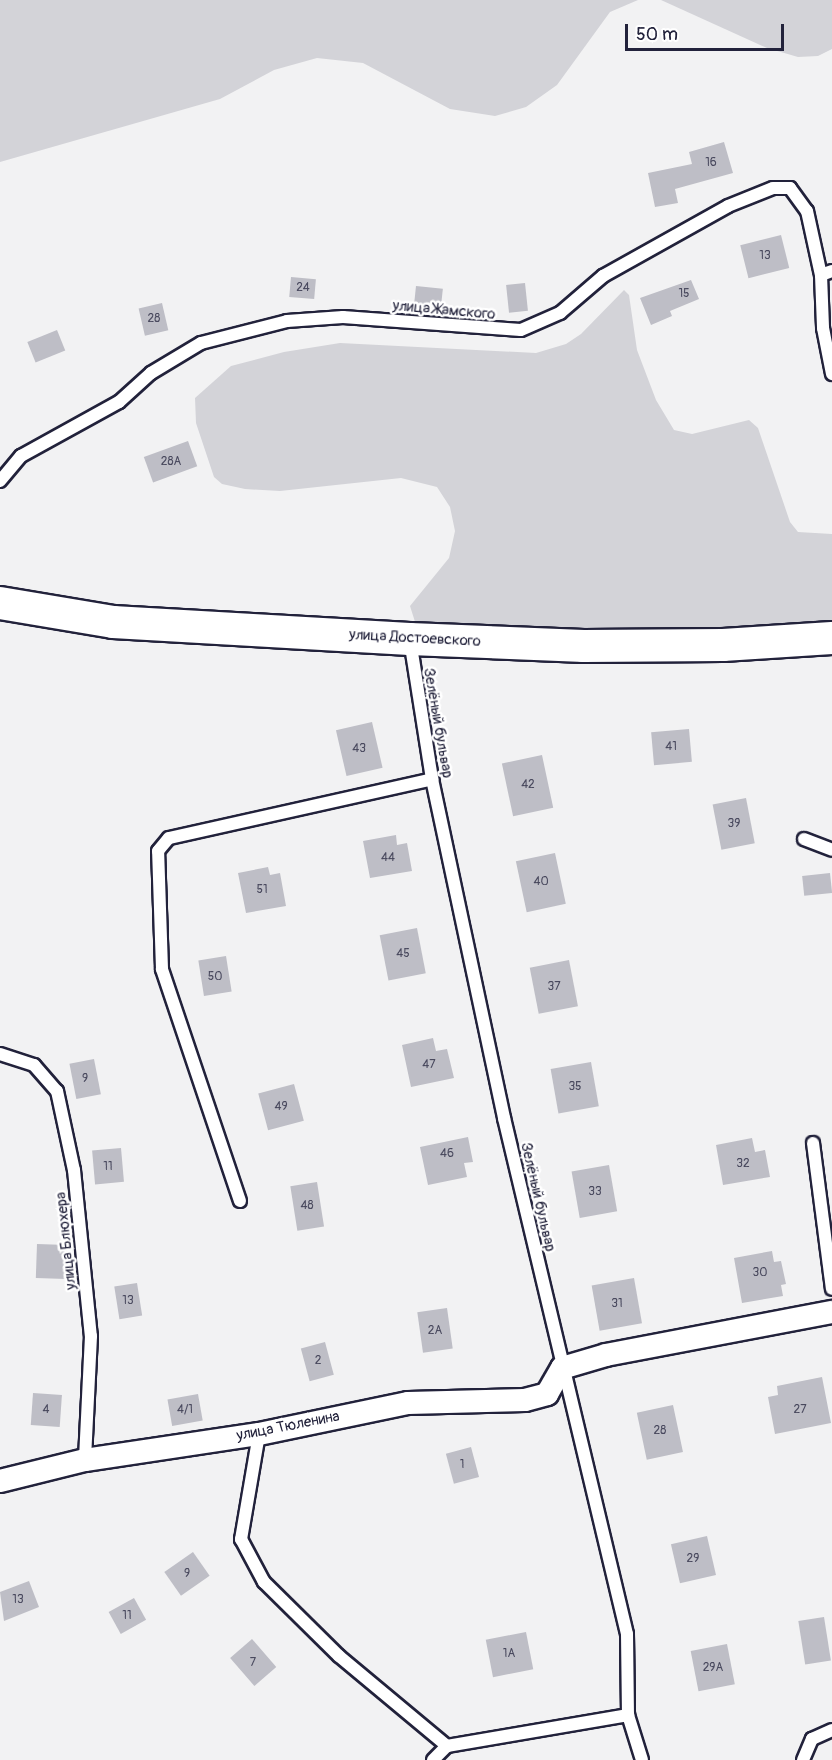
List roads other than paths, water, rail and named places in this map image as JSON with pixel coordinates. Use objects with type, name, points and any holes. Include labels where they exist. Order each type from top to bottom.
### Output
[{"type":"main road","name":"улица Достоевского","points":[[0,603],[113,622],[410,639],[596,646],[723,645],[832,638]]},
{"type":"street","points":[[562,1368],[606,1355],[832,1312]]},
{"type":"street","name":"улица Тюленина","points":[[0,1481],[85,1460],[259,1434],[408,1403],[525,1401],[547,1394],[562,1368]]},
{"type":"lane","name":"улица Жамского","points":[[0,481],[21,456],[119,402],[152,373],[201,343],[287,321],[343,317],[521,330],[560,314],[603,276],[634,258],[728,206],[773,188],[790,188],[807,211],[827,273]]},
{"type":"lane","points":[[827,273],[823,328],[832,374]]},
{"type":"lane","name":"Зелёный бульвар","points":[[410,639],[432,779],[562,1368],[627,1634],[628,1715],[642,1760]]},
{"type":"lane","points":[[240,1201],[162,969],[158,851],[169,838],[432,779]]},
{"type":"lane","points":[[804,839],[832,850]]},
{"type":"lane","name":"улица Блюхера","points":[[0,1054],[34,1065],[57,1091],[74,1170],[91,1336],[85,1460]]},
{"type":"lane","points":[[813,1143],[832,1289]]},
{"type":"lane","points":[[259,1434],[241,1539],[264,1582],[339,1656],[447,1746]]},
{"type":"lane","points":[[433,1760],[447,1746],[628,1715]]},
{"type":"lane","points":[[803,1760],[812,1739],[832,1730]]}]
